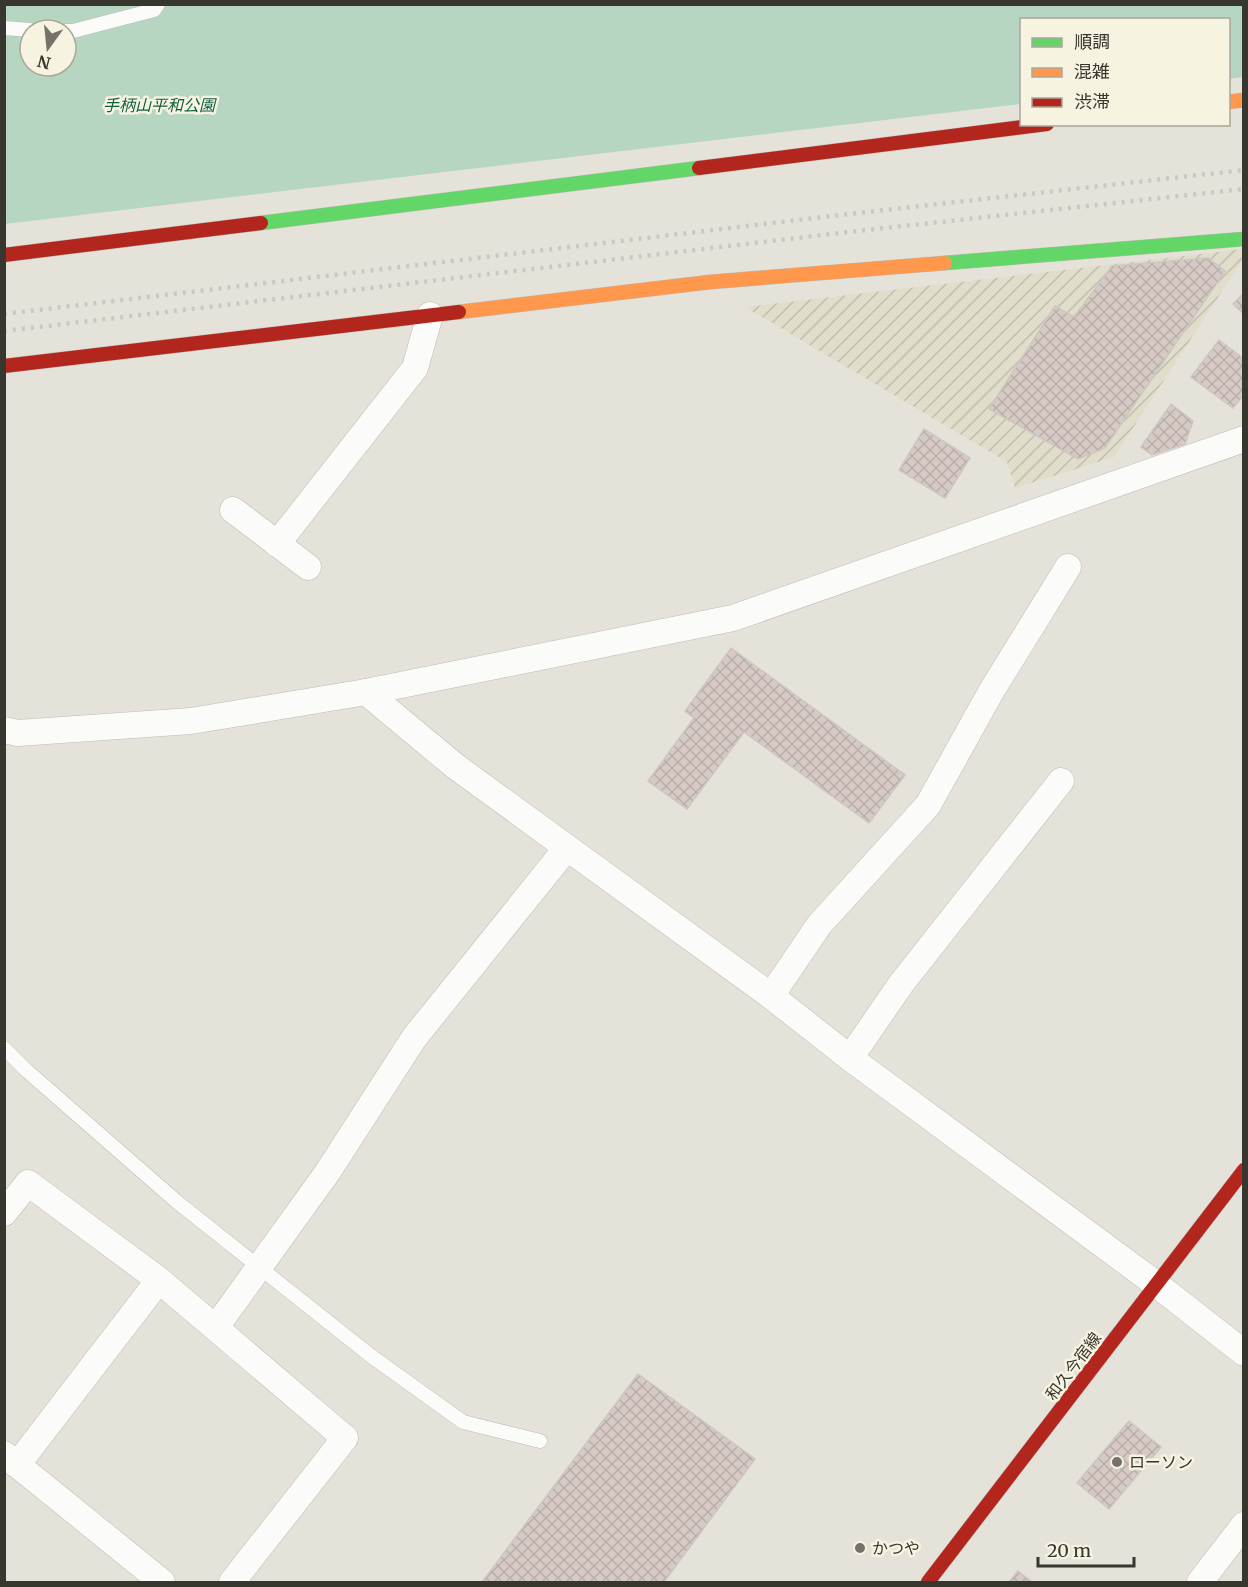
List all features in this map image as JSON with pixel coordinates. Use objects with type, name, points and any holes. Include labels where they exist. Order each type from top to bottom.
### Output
[{"type":"street","points":[[4,255],[1031,126]]},
{"type":"street","points":[[4,366],[710,282],[1244,239]]},
{"type":"street","points":[[277,544],[415,368],[430,315]]},
{"type":"street","points":[[4,730],[18,733],[191,721],[366,692],[733,618],[1244,439]]},
{"type":"street","points":[[233,510],[308,567]]},
{"type":"street","points":[[771,996],[819,925],[928,805],[992,690],[1068,567]]},
{"type":"street","points":[[366,692],[455,766],[771,996],[850,1058],[1156,1284],[1244,1353]]},
{"type":"street","points":[[850,1058],[901,984],[1061,780]]},
{"type":"street","points":[[216,1328],[327,1173],[414,1038],[567,849]]},
{"type":"street","name":"和久今宿線","points":[[928,1582],[1244,1170]]},
{"type":"street","points":[[4,1214],[28,1183],[159,1280],[345,1438],[232,1582]]},
{"type":"street","points":[[159,1280],[11,1459],[162,1582]]},
{"type":"street","points":[[1200,1582],[1244,1525]]},
{"type":"lane","points":[[78,30],[154,10],[158,4]]},
{"type":"lane","points":[[4,1048],[98,1135],[176,1201],[371,1356],[463,1422],[540,1441]]},
{"type":"shaded area","points":[[1243,249],[1243,259],[1114,457],[1015,488],[1007,462],[745,307]]},
{"type":"green space","name":"手柄山平和公園","points":[[4,5],[1243,5],[1243,77],[1230,79],[1230,18],[1020,18],[1020,104],[5,224]]},
{"type":"building","points":[[1208,258],[1225,271],[1105,448],[1078,459],[989,409],[1055,306],[1074,317],[1112,266]]},
{"type":"building","points":[[1244,293],[1244,314],[1233,304]]},
{"type":"building","points":[[1219,340],[1244,359],[1244,395],[1233,408],[1191,377]]},
{"type":"building","points":[[1171,404],[1193,421],[1185,444],[1152,455],[1141,447]]},
{"type":"building","points":[[924,429],[970,458],[945,498],[899,470]]},
{"type":"building","points":[[731,648],[905,775],[869,823],[744,732],[687,809],[648,781],[694,718],[685,711]]},
{"type":"building","points":[[638,1374],[755,1459],[664,1582],[482,1582]]},
{"type":"building","points":[[1129,1421],[1161,1447],[1109,1509],[1077,1483]]},
{"type":"building","points":[[1018,1571],[1032,1582],[1009,1582]]},
{"type":"railway","points":[[4,314],[840,215],[1244,170]]},
{"type":"railway","points":[[4,331],[848,232],[1244,189]]},
{"type":"traffic: fast","points":[[261,223],[699,168]]},
{"type":"traffic: fast","points":[[945,263],[1244,239]]},
{"type":"traffic: slow","points":[[1230,102],[1244,100]]},
{"type":"traffic: slow","points":[[459,312],[710,282],[945,263]]},
{"type":"traffic: jam","points":[[699,168],[1031,126]]},
{"type":"traffic: jam","points":[[4,255],[261,223]]},
{"type":"traffic: jam","points":[[4,366],[459,312]]},
{"type":"traffic: jam","points":[[928,1582],[1244,1170]]},
{"type":"place","name":"ローソン","points":[[1117,1462]]},
{"type":"place","name":"かつや","points":[[860,1548]]}]
